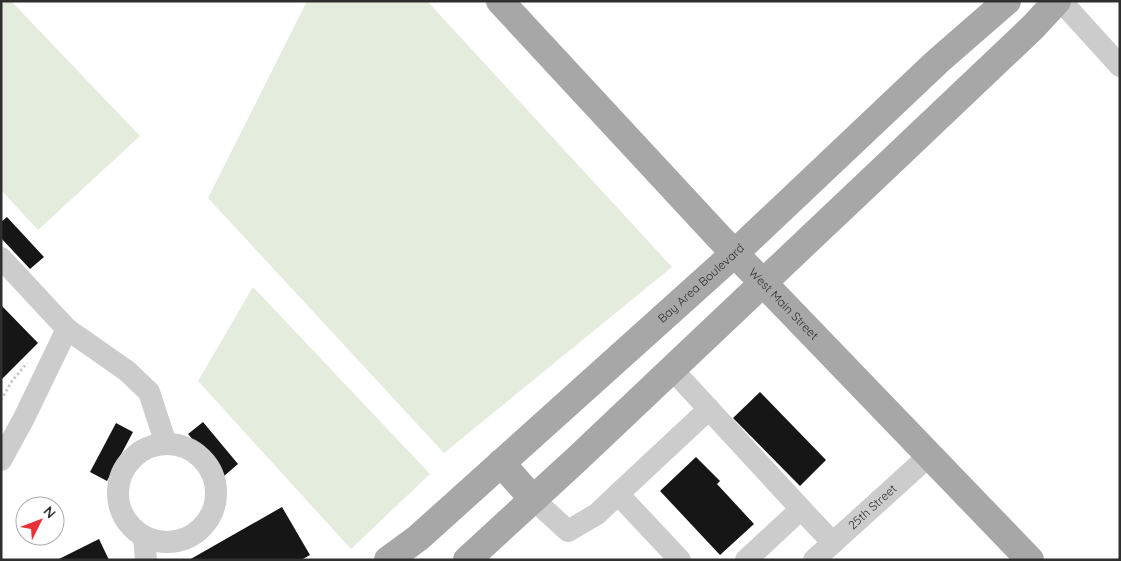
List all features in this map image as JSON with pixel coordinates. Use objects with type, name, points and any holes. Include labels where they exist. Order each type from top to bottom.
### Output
[{"type":"main road","name":"West Main Street","points":[[500,1],[735,253],[931,454],[1030,560]]},
{"type":"main road","name":"Bay Area Boulevard","points":[[388,560],[418,538],[735,253],[938,61],[1007,1]]},
{"type":"main road","points":[[467,560],[990,68],[1057,1]]},
{"type":"main road","points":[[501,463],[533,499]]},
{"type":"street","points":[[1061,1],[1120,66]]},
{"type":"street","points":[[1,258],[67,329],[127,371],[149,392],[166,444]]},
{"type":"street","points":[[1,460],[23,420],[67,329]]},
{"type":"street","points":[[672,368],[833,544]]},
{"type":"street","points":[[533,499],[568,531],[597,514],[709,409]]},
{"type":"street","points":[[166,444],[183,447],[197,455],[209,467],[215,483],[216,500],[211,515],[202,528],[190,537],[175,542],[159,542],[144,536],[132,527],[123,514],[118,499],[119,484],[124,468],[135,455],[150,447],[166,444]]},
{"type":"street","name":"25th Street","points":[[814,560],[931,454]]},
{"type":"street","points":[[618,494],[680,560]]},
{"type":"street","points":[[746,560],[801,509]]},
{"type":"street","points":[[144,536],[146,560]]},
{"type":"green space","points":[[1,1],[11,1],[140,136],[38,230],[1,190]]},
{"type":"green space","points":[[307,1],[427,1],[672,267],[444,453],[208,198]]},
{"type":"green space","points":[[253,287],[430,474],[351,549],[198,381]]},
{"type":"building","points":[[7,217],[44,257],[30,269],[1,238],[1,222]]},
{"type":"building","points":[[1,305],[38,343],[1,380]]},
{"type":"building","points":[[760,392],[826,460],[800,486],[733,418]]},
{"type":"building","points":[[203,422],[238,464],[224,476],[188,434]]},
{"type":"building","points":[[116,423],[133,432],[107,481],[90,472]]},
{"type":"building","points":[[696,457],[720,481],[717,484],[754,524],[720,555],[660,491]]},
{"type":"building","points":[[282,507],[310,555],[301,560],[189,560]]},
{"type":"building","points":[[99,539],[109,560],[57,560]]}]
